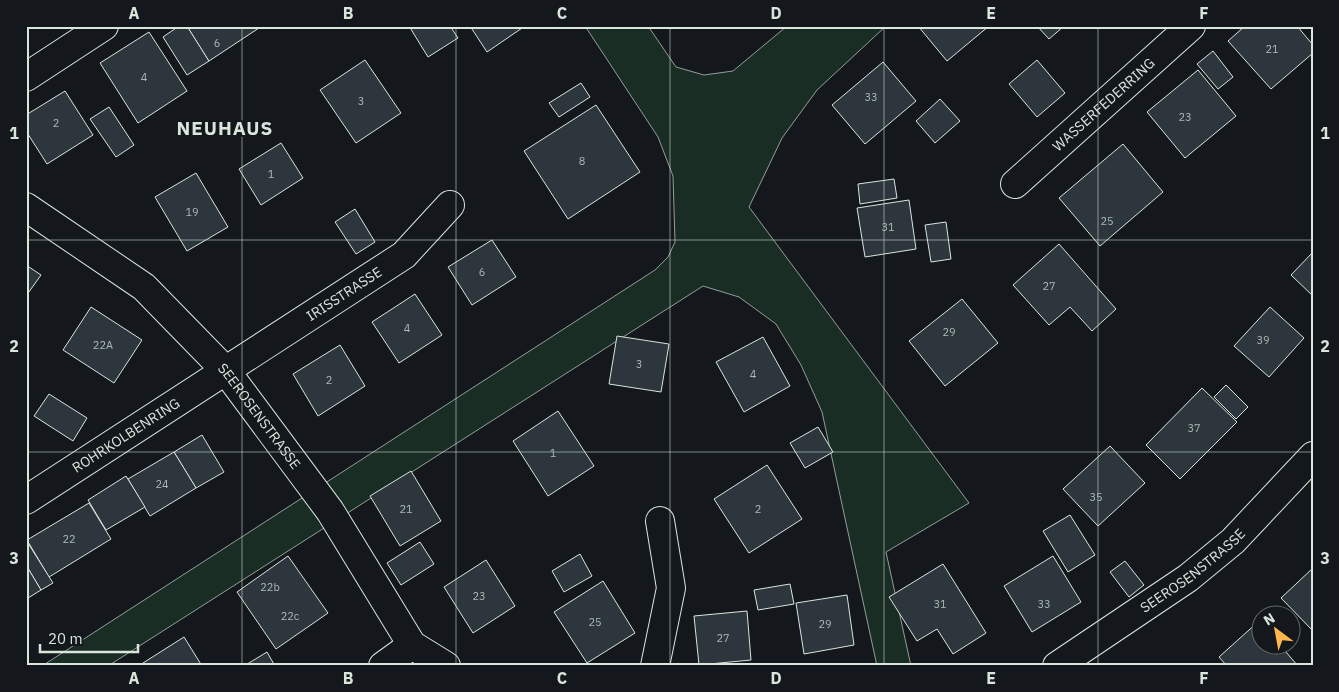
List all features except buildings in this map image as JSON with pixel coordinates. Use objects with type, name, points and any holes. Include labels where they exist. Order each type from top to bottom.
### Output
[{"type":"street","points":[[26,78],[104,26]]},
{"type":"street","name":"WASSERFEDERRING","points":[[1015,184],[1191,26]]},
{"type":"street","name":"IRISSTRASSE","points":[[226,371],[404,255],[450,205]]},
{"type":"street","name":"SEEROSENSTRASSE","points":[[26,207],[144,287],[226,371],[330,511],[412,645],[446,666]]},
{"type":"street","name":"ROHRKOLBENRING","points":[[26,500],[226,371]]},
{"type":"street","name":"SEEROSENSTRASSE","points":[[1057,666],[1188,578],[1233,541],[1313,456]]},
{"type":"street","points":[[656,666],[671,588],[660,521]]},
{"type":"street","points":[[383,666],[412,645]]},
{"type":"green space","points":[[585,26],[648,26],[676,67],[704,75],[733,71],[787,26],[886,26],[817,90],[782,138],[749,207],[969,503],[886,552],[911,666],[877,666],[822,412],[801,365],[776,324],[739,297],[703,286],[108,666],[42,666],[655,270],[668,257],[675,242],[673,176],[658,137]]},
{"type":"district","name":"NEUHAUS","points":[[225,128]]}]
